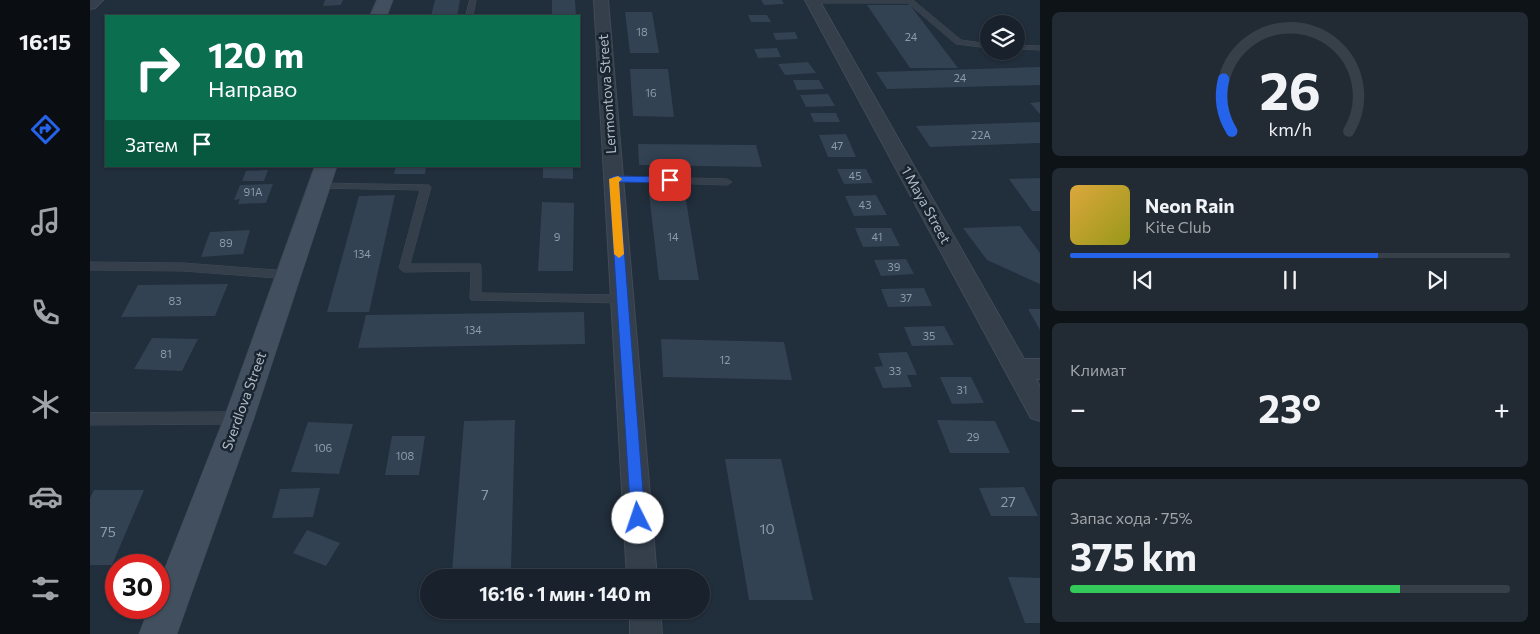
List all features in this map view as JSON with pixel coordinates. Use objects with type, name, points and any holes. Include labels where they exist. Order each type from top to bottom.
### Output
[{"type":"main road","points":[[379,15],[385,0]]},
{"type":"main road","name":"Sverdlova Street","points":[[158,634],[239,418],[323,176]]},
{"type":"street","points":[[90,5],[96,0]]},
{"type":"street","name":"Lermontova Street","points":[[601,0],[641,569]]},
{"type":"street","name":"1 Maya Street","points":[[812,1],[1040,410]]},
{"type":"street","points":[[1016,369],[1040,369]]},
{"type":"street","points":[[645,619],[646,634]]},
{"type":"lane","points":[[470,15],[473,0]]},
{"type":"lane","points":[[812,1],[910,0],[959,42],[980,45]]},
{"type":"lane","points":[[1025,47],[1040,48]]},
{"type":"lane","points":[[323,176],[426,187],[404,268],[476,267],[475,297],[622,299]]},
{"type":"lane","points":[[614,179],[727,182]]},
{"type":"lane","points":[[90,266],[183,267],[289,275]]},
{"type":"lane","points":[[90,419],[239,418]]},
{"type":"building","points":[[325,0],[343,0],[341,5],[323,6]]},
{"type":"building","points":[[435,0],[460,0],[457,15],[431,15]]},
{"type":"building","points":[[552,0],[575,0],[576,15],[552,15]]},
{"type":"building","points":[[761,0],[782,0],[784,4],[764,5]]},
{"type":"building","points":[[867,5],[910,5],[958,68],[910,68]]},
{"type":"building","points":[[625,12],[652,12],[659,53],[630,53]]},
{"type":"building","points":[[748,15],[767,15],[771,22],[751,22]]},
{"type":"building","points":[[795,32],[798,39],[776,40],[773,33]]},
{"type":"building","points":[[777,48],[781,57],[758,58],[754,49]]},
{"type":"building","points":[[808,62],[816,73],[785,75],[778,64]]},
{"type":"building","points":[[1040,67],[1040,85],[887,89],[876,72]]},
{"type":"building","points":[[630,69],[668,69],[674,117],[633,116]]},
{"type":"building","points":[[793,80],[819,80],[824,89],[797,90]]},
{"type":"building","points":[[828,94],[835,106],[806,107],[800,95]]},
{"type":"building","points":[[1040,102],[1040,114],[1030,103]]},
{"type":"building","points":[[810,113],[836,113],[840,122],[814,122]]},
{"type":"building","points":[[1040,122],[1040,143],[930,147],[916,126]]},
{"type":"building","points":[[846,134],[856,157],[828,157],[819,135]]},
{"type":"building","points":[[638,144],[756,145],[762,167],[639,165]]},
{"type":"building","points":[[396,167],[426,167],[425,174],[394,174]]},
{"type":"building","points":[[543,167],[573,167],[573,179],[543,178]]},
{"type":"building","points":[[837,169],[866,169],[873,183],[844,184]]},
{"type":"building","points":[[268,170],[264,181],[242,181],[246,171]]},
{"type":"building","points":[[1040,178],[1040,211],[1032,211],[1009,179]]},
{"type":"building","points":[[273,184],[266,203],[238,204],[240,199],[234,200],[240,185]]},
{"type":"building","points":[[649,194],[685,194],[699,280],[659,280]]},
{"type":"building","points":[[395,195],[369,312],[327,312],[359,196]]},
{"type":"building","points":[[876,195],[887,215],[854,216],[845,196]]},
{"type":"building","points":[[542,202],[574,203],[573,271],[538,271]]},
{"type":"building","points":[[1020,226],[1040,253],[1040,284],[987,260],[963,228]]},
{"type":"building","points":[[855,228],[891,228],[900,246],[863,247]]},
{"type":"building","points":[[250,230],[243,254],[201,257],[210,232]]},
{"type":"building","points":[[906,259],[914,274],[881,276],[874,260]]},
{"type":"building","points":[[228,284],[215,316],[121,317],[138,285]]},
{"type":"building","points":[[924,288],[932,306],[888,307],[881,289]]},
{"type":"building","points":[[1028,309],[1040,309],[1040,330]]},
{"type":"building","points":[[584,312],[585,344],[358,348],[366,315]]},
{"type":"building","points":[[944,326],[954,345],[912,346],[904,327]]},
{"type":"building","points":[[152,338],[198,339],[182,371],[134,369]]},
{"type":"building","points":[[661,339],[784,342],[792,380],[663,377]]},
{"type":"building","points":[[907,352],[917,375],[907,375],[912,387],[883,388],[874,367],[883,366],[878,353]]},
{"type":"building","points":[[940,377],[971,377],[984,403],[952,404]]},
{"type":"building","points":[[515,420],[511,569],[452,569],[464,421]]},
{"type":"building","points":[[937,420],[995,421],[1010,453],[950,453]]},
{"type":"building","points":[[308,422],[353,424],[339,474],[291,472]]},
{"type":"building","points":[[392,436],[425,436],[419,475],[385,475]]},
{"type":"building","points":[[725,459],[781,459],[813,600],[749,600]]},
{"type":"building","points":[[1024,487],[1038,516],[991,516],[979,488]]},
{"type":"building","points":[[320,488],[313,517],[272,518],[280,489]]},
{"type":"building","points":[[94,490],[144,490],[117,554],[105,554],[105,565],[90,565],[90,498]]},
{"type":"building","points":[[307,530],[340,543],[326,566],[293,553]]},
{"type":"building","points":[[1008,577],[1040,578],[1040,623],[1025,623]]},
{"type":"slow traffic","points":[[618,179],[614,179],[619,254]]},
{"type":"route","points":[[638,518],[614,179],[670,180]]}]
